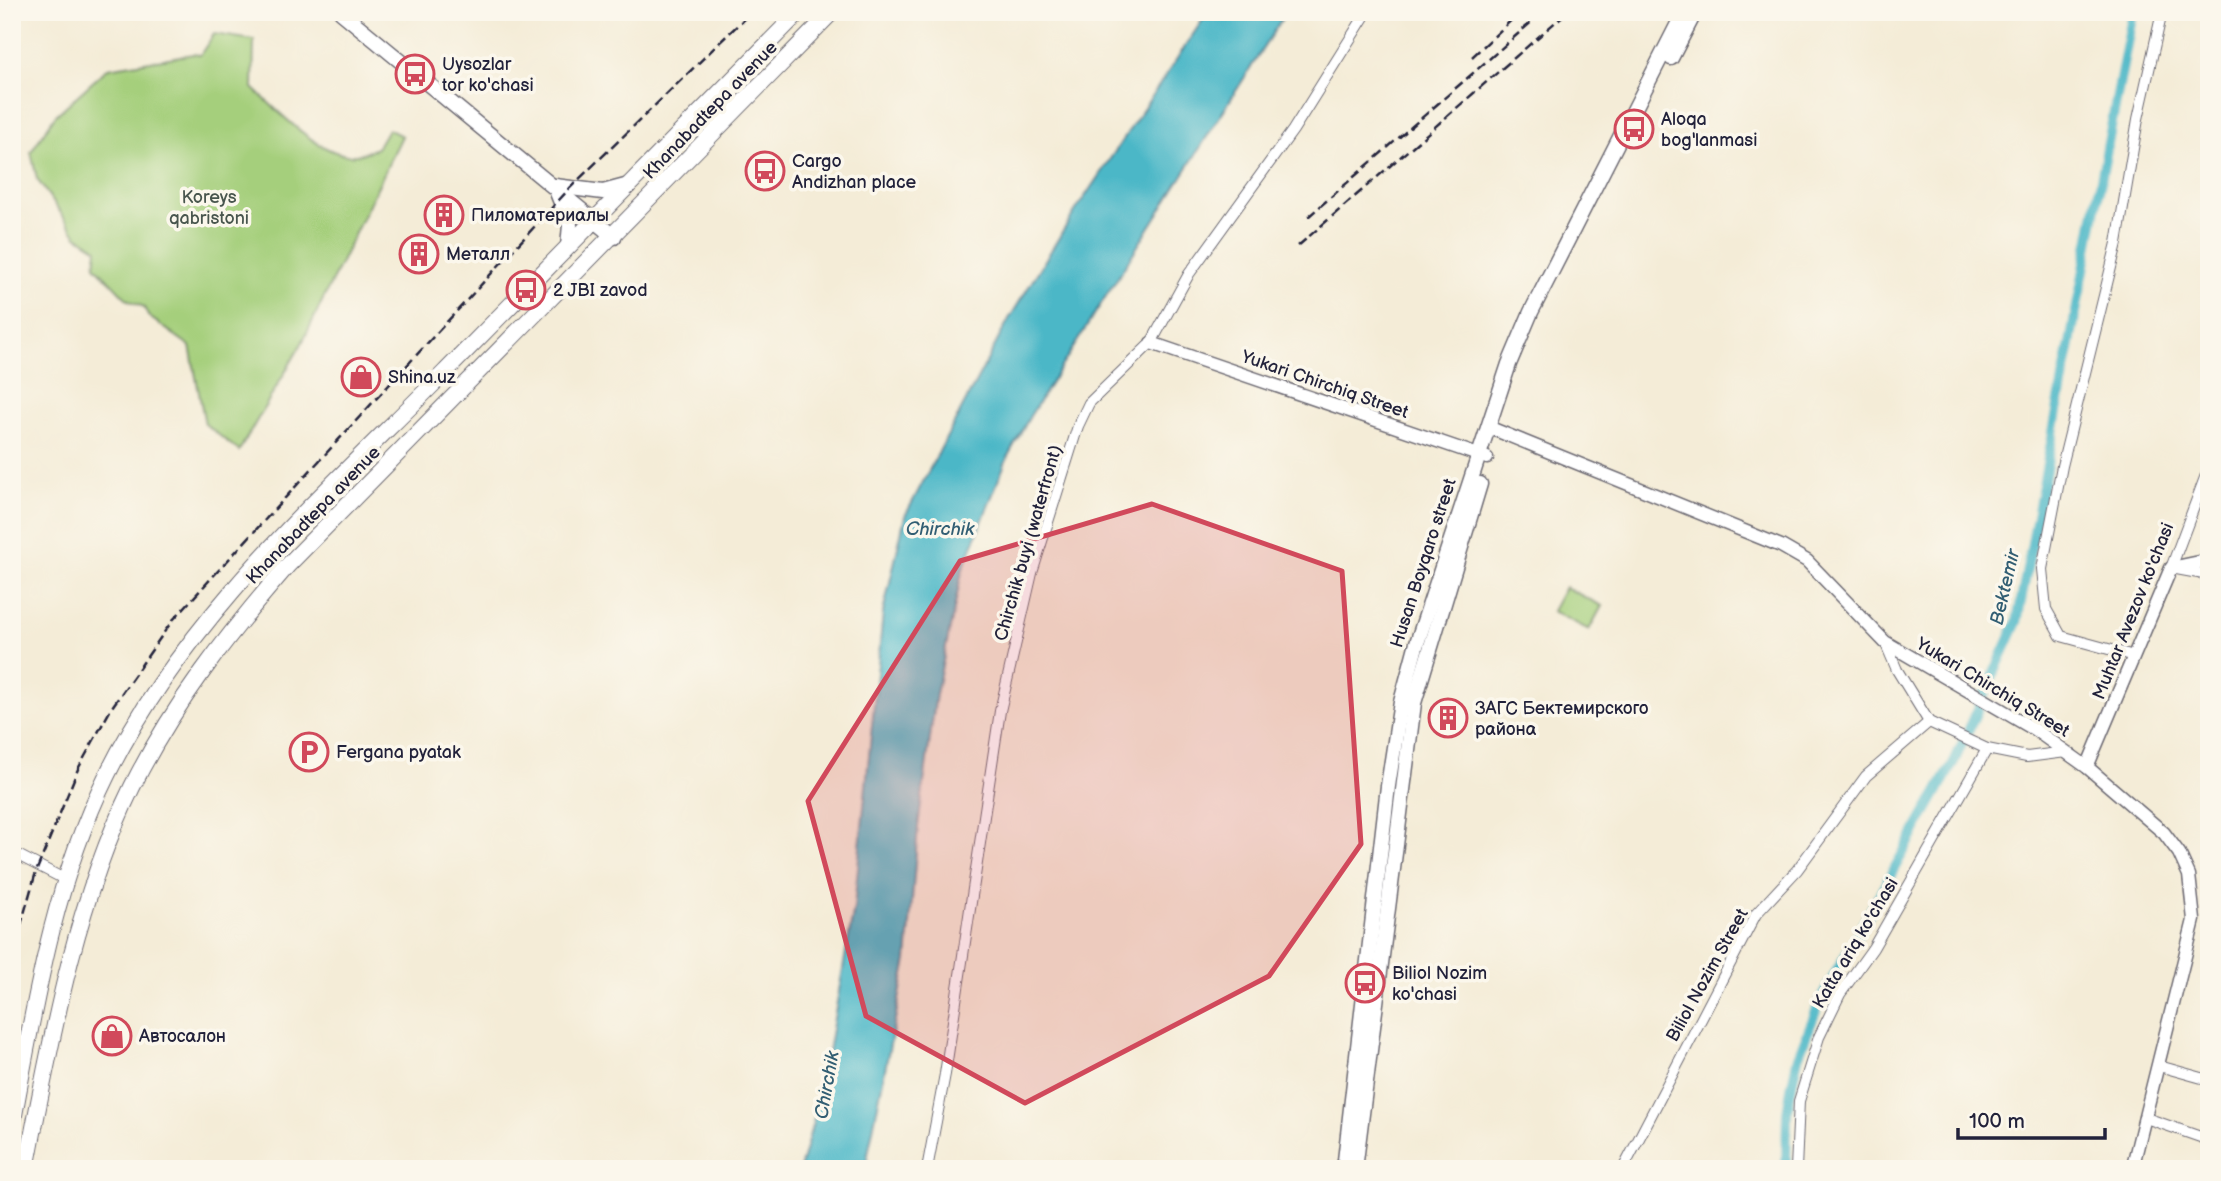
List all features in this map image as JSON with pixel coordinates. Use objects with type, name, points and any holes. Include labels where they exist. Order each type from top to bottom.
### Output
[{"type":"highway","name":"Khanabadtepa avenue","points":[[12,1126],[16,1089],[64,886],[92,806],[123,746],[202,625],[326,491],[799,12]]},
{"type":"highway","name":"Khanabadtepa avenue","points":[[26,1169],[50,1052],[88,897],[121,811],[144,764],[178,708],[245,615],[287,566],[614,237],[832,12]]},
{"type":"highway","points":[[226,600],[245,615]]},
{"type":"highway","points":[[64,886],[88,897]]},
{"type":"main road","points":[[341,12],[614,237]]},
{"type":"main road","name":"Husan Boyqaro street","points":[[1355,1169],[1401,702],[1413,657],[1492,428],[1559,263],[1684,12]]},
{"type":"main road","name":"Husan Boyqaro street","points":[[1559,263],[1695,12]]},
{"type":"main road","points":[[554,186],[603,192],[629,185]]},
{"type":"main road","points":[[554,186],[567,212],[568,247]]},
{"type":"main road","name":"Husan Boyqaro street","points":[[1344,1169],[1394,786]]},
{"type":"street","name":"Chirchik buyi (waterfront)","points":[[927,1169],[945,1074],[1000,711],[1032,573],[1083,414],[1089,403],[1151,343],[1189,274],[1293,130],[1367,12]]},
{"type":"street","points":[[2134,656],[2061,636],[2046,609],[2042,569],[2062,466],[2117,243],[2138,119],[2162,12]]},
{"type":"street","name":"Yukari Chirchiq Street","points":[[1151,343],[1483,457]]},
{"type":"street","name":"Yukari Chirchiq Street","points":[[1492,428],[1781,546],[1807,561],[1885,642],[2016,718],[2066,752],[2170,839],[2192,883],[2195,905],[2192,935],[2132,1169]]},
{"type":"street","name":"Muhtar Avezov ko'chasi","points":[[2087,767],[2171,568],[2209,467]]},
{"type":"street","points":[[2171,568],[2209,560]]},
{"type":"street","points":[[2171,568],[2209,575]]},
{"type":"street","points":[[1885,642],[1897,670],[1929,722],[1987,749],[2027,757],[2066,752]]},
{"type":"street","name":"Biliol Nozim Street","points":[[1623,1169],[1756,914],[1797,870],[1866,776],[1929,722]]},
{"type":"street","name":"Katta ariq ko'chasi","points":[[1796,1169],[1799,1101],[1819,1037],[1840,994],[1873,948],[1987,749]]},
{"type":"street","points":[[12,852],[64,886]]},
{"type":"street","points":[[2159,1066],[2209,1080]]},
{"type":"street","points":[[2146,1118],[2209,1140]]},
{"type":"highlighted area","points":[[1152,504],[1342,571],[1361,844],[1269,976],[1025,1103],[866,1016],[808,801],[960,561]]},
{"type":"green space","name":"Koreys qabristoni","points":[[214,34],[254,40],[253,88],[287,120],[329,149],[356,155],[377,148],[388,129],[402,136],[301,345],[239,451],[205,424],[190,346],[148,316],[144,307],[128,300],[95,266],[97,249],[77,236],[37,179],[31,152],[55,116],[108,68],[200,55]]},
{"type":"green space","points":[[1565,587],[1602,606],[1589,630],[1552,611]]},
{"type":"water","name":"Chirchik","points":[[1208,12],[1286,12],[1030,416],[1008,456],[962,572],[936,694],[918,827],[907,960],[865,1169],[800,1169],[819,1101],[854,908],[883,613],[905,516],[1009,319],[1074,213]]},
{"type":"waterway","name":"Bektemir","points":[[1786,1169],[1787,1113],[1792,1084],[1798,1057],[1820,1001],[1954,762],[2017,622],[2133,12]]},
{"type":"railway","points":[[12,956],[36,872],[78,769],[112,707],[172,621],[570,188],[751,12]]},
{"type":"railway","points":[[1472,57],[1520,12]]},
{"type":"railway","points":[[1308,217],[1543,12]]},
{"type":"railway","points":[[1298,246],[1567,12]]},
{"type":"place","name":"Uysozlar tor ko'chasi","points":[[415,74]]},
{"type":"place","name":"Aloqa bog'lanmasi","points":[[1634,129]]},
{"type":"place","name":"Cargo Andizhan place","points":[[765,171]]},
{"type":"place","name":"Пиломатериалы","points":[[444,215]]},
{"type":"place","name":"Металл","points":[[419,254]]},
{"type":"place","name":"2 JBI zavod","points":[[526,290]]},
{"type":"place","name":"Shina.uz","points":[[361,377]]},
{"type":"place","name":"ЗАГС Бектемирского района","points":[[1448,718]]},
{"type":"place","name":"Fergana pyatak","points":[[309,752]]},
{"type":"place","name":"Biliol Nozim ko'chasi","points":[[1365,983]]},
{"type":"place","name":"Автосалон","points":[[112,1036]]}]
